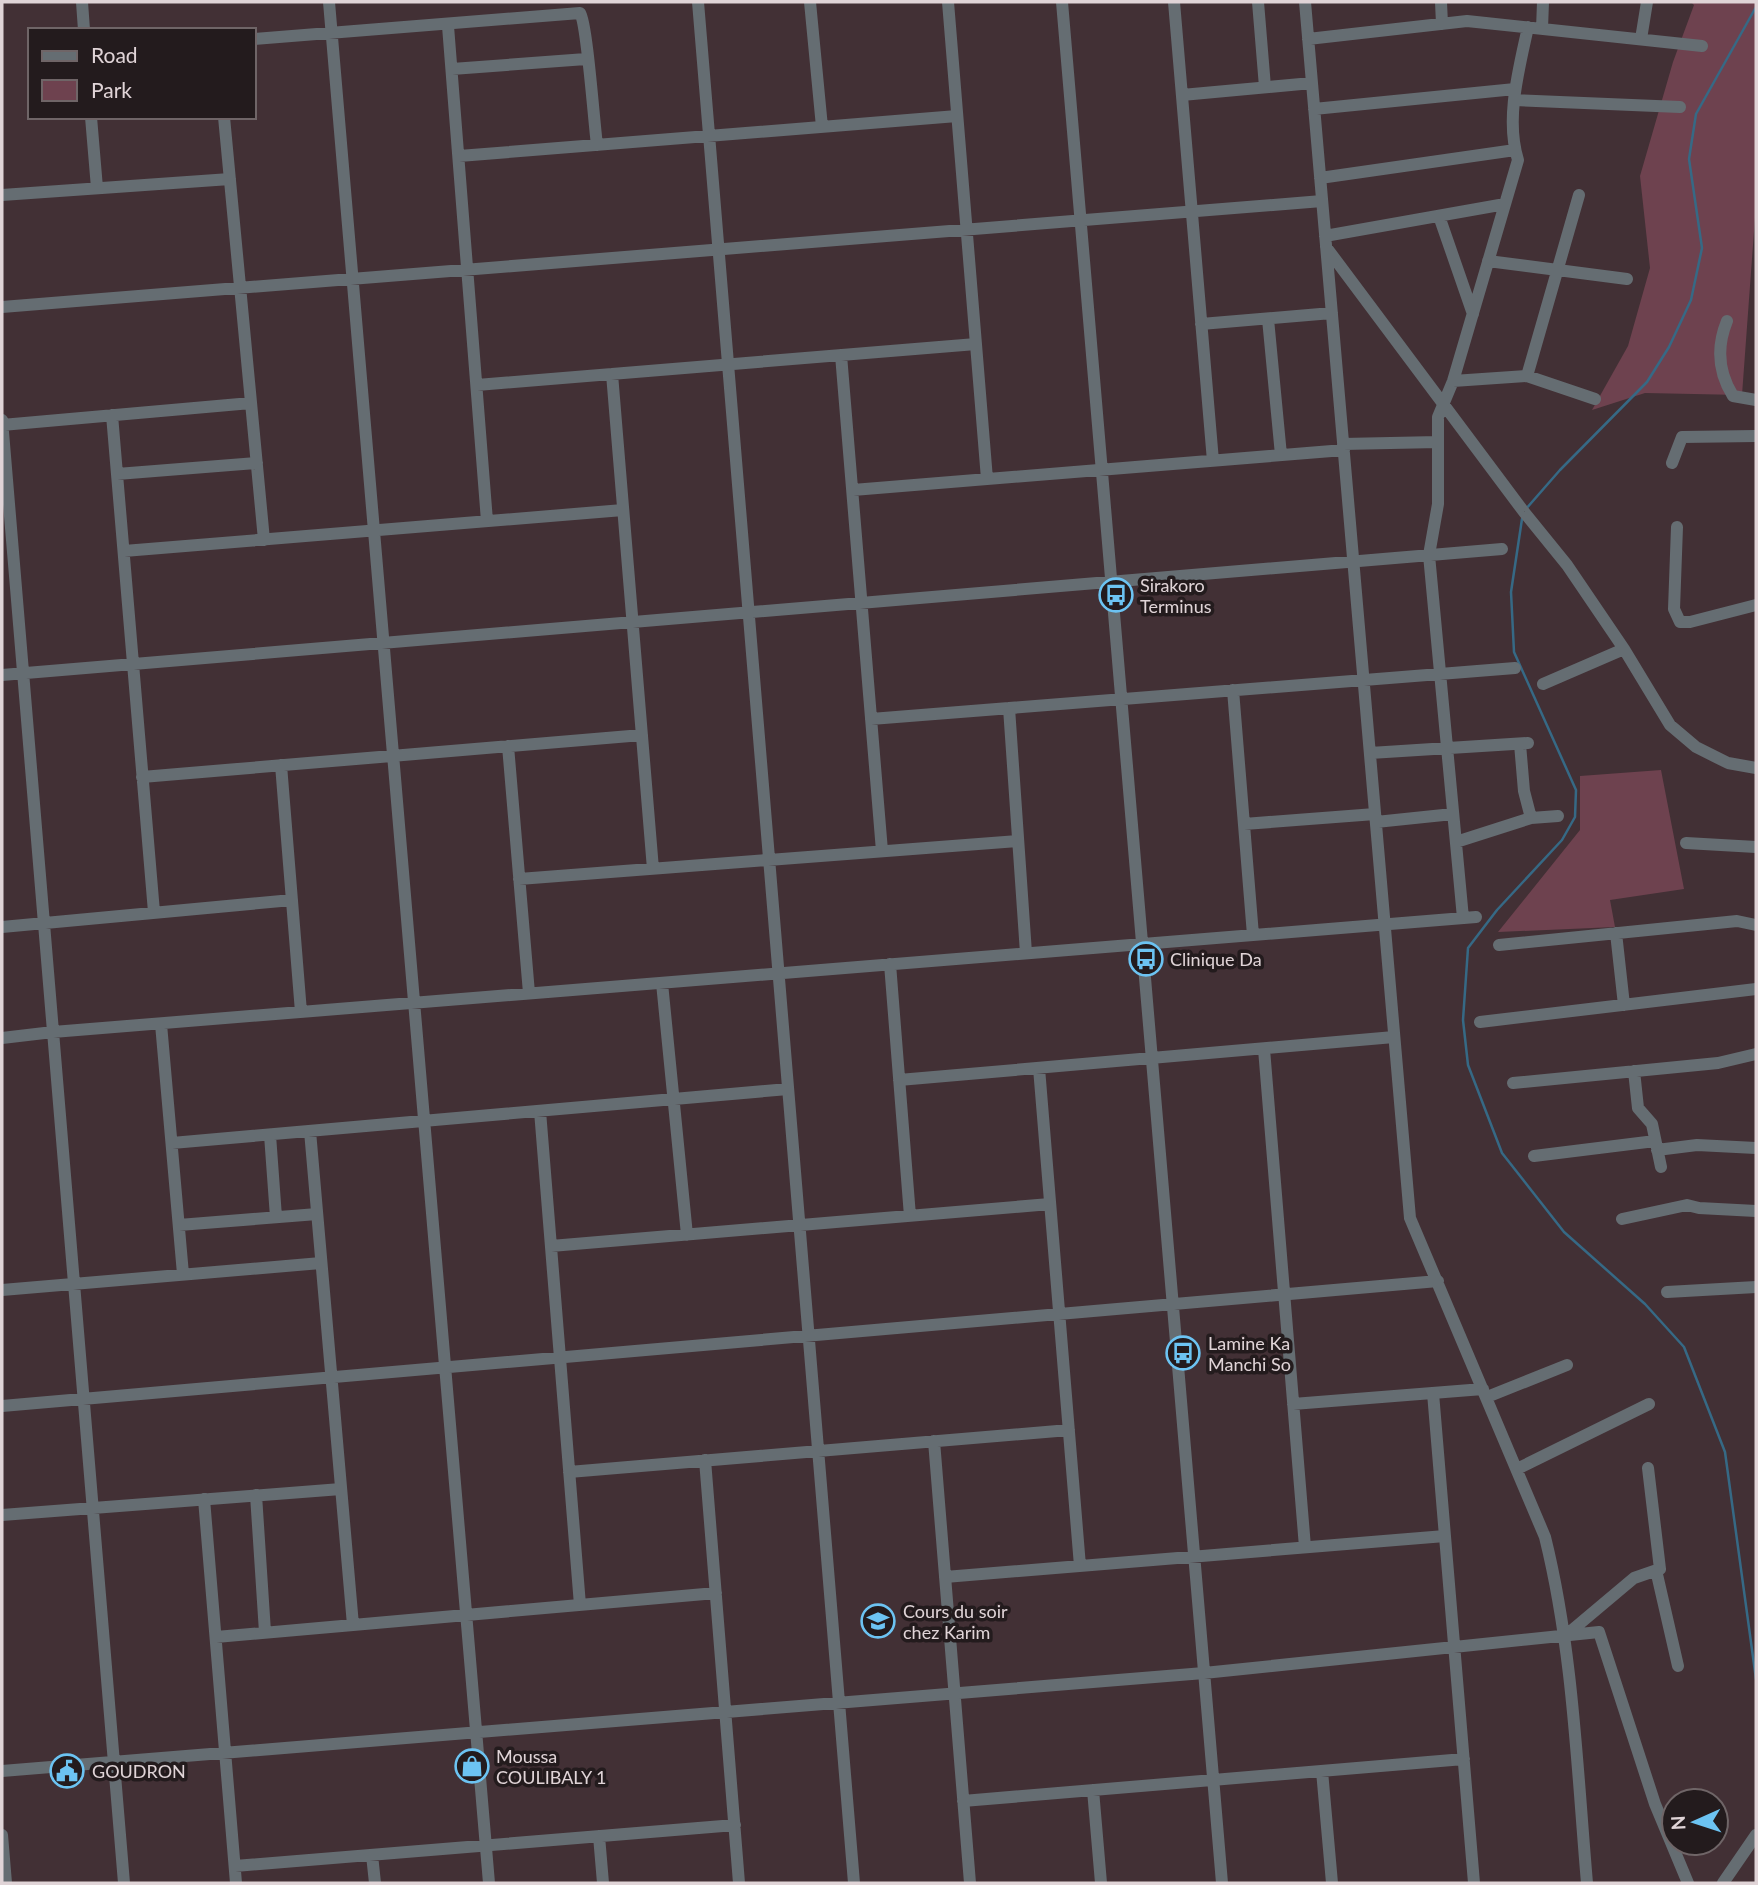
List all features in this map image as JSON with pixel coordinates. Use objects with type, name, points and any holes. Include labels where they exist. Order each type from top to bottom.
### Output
[{"type":"street","points":[[82,2],[84,28]]},
{"type":"street","points":[[329,2],[489,1883]]},
{"type":"street","points":[[698,2],[854,1883]]},
{"type":"street","points":[[810,2],[822,127]]},
{"type":"street","points":[[948,2],[987,479]]},
{"type":"street","points":[[1062,2],[1222,1883]]},
{"type":"street","points":[[1174,2],[1213,461]]},
{"type":"street","points":[[1258,2],[1265,87]]},
{"type":"street","points":[[1305,2],[1410,1219],[1545,1537],[1559,1592],[1565,1636],[1587,1883]]},
{"type":"street","points":[[1441,2],[1442,24]]},
{"type":"street","points":[[1542,29],[1543,2]]},
{"type":"street","points":[[1641,39],[1647,2]]},
{"type":"street","points":[[256,39],[448,26],[572,11],[580,13],[585,20],[586,58],[597,145]]},
{"type":"street","points":[[1308,40],[1467,21],[1702,46]]},
{"type":"street","points":[[448,26],[487,521]]},
{"type":"street","points":[[2,1038],[1470,918],[1456,842],[1429,555],[1438,504],[1437,417],[1453,381],[1518,160],[1515,150],[1515,95],[1528,27]]},
{"type":"street","points":[[452,69],[586,58]]},
{"type":"street","points":[[1182,95],[1312,83]]},
{"type":"street","points":[[1314,109],[1515,95],[1680,107]]},
{"type":"street","points":[[459,156],[957,116]]},
{"type":"street","points":[[91,119],[97,188]]},
{"type":"street","points":[[224,119],[264,540]]},
{"type":"street","points":[[1320,178],[1515,150]]},
{"type":"street","points":[[2,195],[230,179]]},
{"type":"street","points":[[1527,376],[1578,195]]},
{"type":"street","points":[[2,307],[1322,201]]},
{"type":"street","points":[[1326,242],[1505,204]]},
{"type":"street","points":[[1439,216],[1473,314]]},
{"type":"street","points":[[1326,242],[1442,404],[1567,565],[1624,649],[1670,725],[1696,747],[1728,763],[1756,768]]},
{"type":"street","points":[[1488,261],[1627,278]]},
{"type":"street","points":[[1201,324],[1332,313]]},
{"type":"street","points":[[1268,318],[1280,455]]},
{"type":"street","points":[[1727,321],[1720,346],[1721,375],[1732,396],[1756,400]]},
{"type":"street","points":[[477,385],[976,344]]},
{"type":"street","points":[[841,355],[882,851]]},
{"type":"street","points":[[612,373],[653,869]]},
{"type":"street","points":[[1453,381],[1527,376],[1595,399]]},
{"type":"street","points":[[124,1883],[2,423],[251,403]]},
{"type":"street","points":[[112,415],[153,912]]},
{"type":"street","points":[[1672,463],[1682,437],[1756,436]]},
{"type":"street","points":[[853,491],[1280,455],[1343,447],[1437,442]]},
{"type":"street","points":[[117,474],[257,463]]},
{"type":"street","points":[[124,551],[623,510]]},
{"type":"street","points":[[1677,527],[1674,609],[1680,622],[1756,605]]},
{"type":"street","points":[[2,675],[1502,549]]},
{"type":"street","points":[[1543,684],[1624,649]]},
{"type":"street","points":[[872,719],[1515,668]]},
{"type":"street","points":[[1233,690],[1253,935]]},
{"type":"street","points":[[1009,708],[1026,953]]},
{"type":"street","points":[[142,777],[642,735]]},
{"type":"street","points":[[1370,753],[1524,743],[1524,791],[1531,818]]},
{"type":"street","points":[[508,746],[529,993]]},
{"type":"street","points":[[281,765],[302,1012]]},
{"type":"street","points":[[1244,824],[1453,814]]},
{"type":"street","points":[[1456,842],[1531,818],[1558,816]]},
{"type":"street","points":[[519,879],[1018,841]]},
{"type":"street","points":[[1686,842],[1756,847]]},
{"type":"street","points":[[2,927],[292,900]]},
{"type":"street","points":[[1499,945],[1737,921],[1756,925]]},
{"type":"street","points":[[1616,933],[1624,1005]]},
{"type":"street","points":[[890,964],[910,1216]]},
{"type":"street","points":[[662,983],[687,1235]]},
{"type":"street","points":[[1480,1022],[1756,989]]},
{"type":"street","points":[[161,1024],[183,1274]]},
{"type":"street","points":[[899,1080],[1394,1037]]},
{"type":"street","points":[[1264,1049],[1305,1548]]},
{"type":"street","points":[[1513,1083],[1718,1063],[1756,1054]]},
{"type":"street","points":[[1039,1068],[1080,1566]]},
{"type":"street","points":[[1634,1071],[1638,1108],[1652,1124],[1661,1167]]},
{"type":"street","points":[[172,1143],[788,1089]]},
{"type":"street","points":[[540,1111],[580,1605]]},
{"type":"street","points":[[310,1131],[353,1625]]},
{"type":"street","points":[[270,1135],[276,1217]]},
{"type":"street","points":[[1535,1156],[1656,1145],[1756,1148]]},
{"type":"street","points":[[551,1246],[1050,1204]]},
{"type":"street","points":[[1622,1219],[1687,1205],[1699,1208],[1756,1210]]},
{"type":"street","points":[[179,1226],[317,1214]]},
{"type":"street","points":[[2,1290],[321,1263]]},
{"type":"street","points":[[2,1406],[1438,1281]]},
{"type":"street","points":[[1667,1292],[1756,1287]]},
{"type":"street","points":[[1293,1404],[1433,1393],[1485,1393],[1567,1365]]},
{"type":"street","points":[[1433,1393],[1474,1883]]},
{"type":"street","points":[[1517,1469],[1649,1404]]},
{"type":"street","points":[[569,1472],[1069,1430]]},
{"type":"street","points":[[934,1441],[970,1883]]},
{"type":"street","points":[[705,1460],[739,1883]]},
{"type":"street","points":[[1565,1636],[1634,1578],[1660,1569],[1648,1468]]},
{"type":"street","points":[[2,1515],[341,1489]]},
{"type":"street","points":[[256,1495],[265,1632]]},
{"type":"street","points":[[204,1499],[236,1883]]},
{"type":"street","points":[[945,1577],[1445,1536]]},
{"type":"street","points":[[1656,1570],[1678,1666]]},
{"type":"street","points":[[216,1637],[716,1593]]},
{"type":"street","points":[[2,1771],[1204,1673],[1599,1632],[1655,1804],[1688,1883]]},
{"type":"street","points":[[963,1801],[1464,1759]]},
{"type":"street","points":[[1322,1771],[1332,1883]]},
{"type":"street","points":[[1093,1790],[1101,1883]]},
{"type":"street","points":[[235,1866],[735,1825]]},
{"type":"street","points":[[2,1835],[6,1883]]},
{"type":"street","points":[[1723,1883],[1756,1835]]},
{"type":"street","points":[[599,1836],[603,1883]]},
{"type":"street","points":[[372,1855],[375,1883]]},
{"type":"green space","points":[[1691,2],[1756,2],[1756,204],[1742,395],[1645,393],[1592,410],[1628,346],[1650,268],[1640,176],[1673,62],[1694,5]]},
{"type":"green space","points":[[1661,770],[1684,889],[1610,900],[1615,927],[1498,932],[1580,830],[1580,776]]},
{"type":"waterway","points":[[1525,510],[1560,470],[1647,382],[1669,347],[1691,300],[1702,248],[1689,159],[1696,114],[1756,7]]},
{"type":"waterway","points":[[1522,519],[1511,592],[1514,652],[1576,790],[1575,817],[1562,840],[1497,910],[1468,948],[1463,1020],[1468,1065],[1502,1153],[1564,1232],[1645,1304],[1684,1347],[1725,1452],[1756,1679]]},
{"type":"place","name":"Sirakoro Terminus","points":[[1116,595]]},
{"type":"place","name":"Clinique Da","points":[[1146,959]]},
{"type":"place","name":"Lamine Ka Manchi So","points":[[1183,1353]]},
{"type":"place","name":"Cours du soir chez Karim","points":[[878,1621]]},
{"type":"place","name":"Moussa COULIBALY 1","points":[[472,1766]]},
{"type":"place","name":"GOUDRON","points":[[67,1771]]}]
